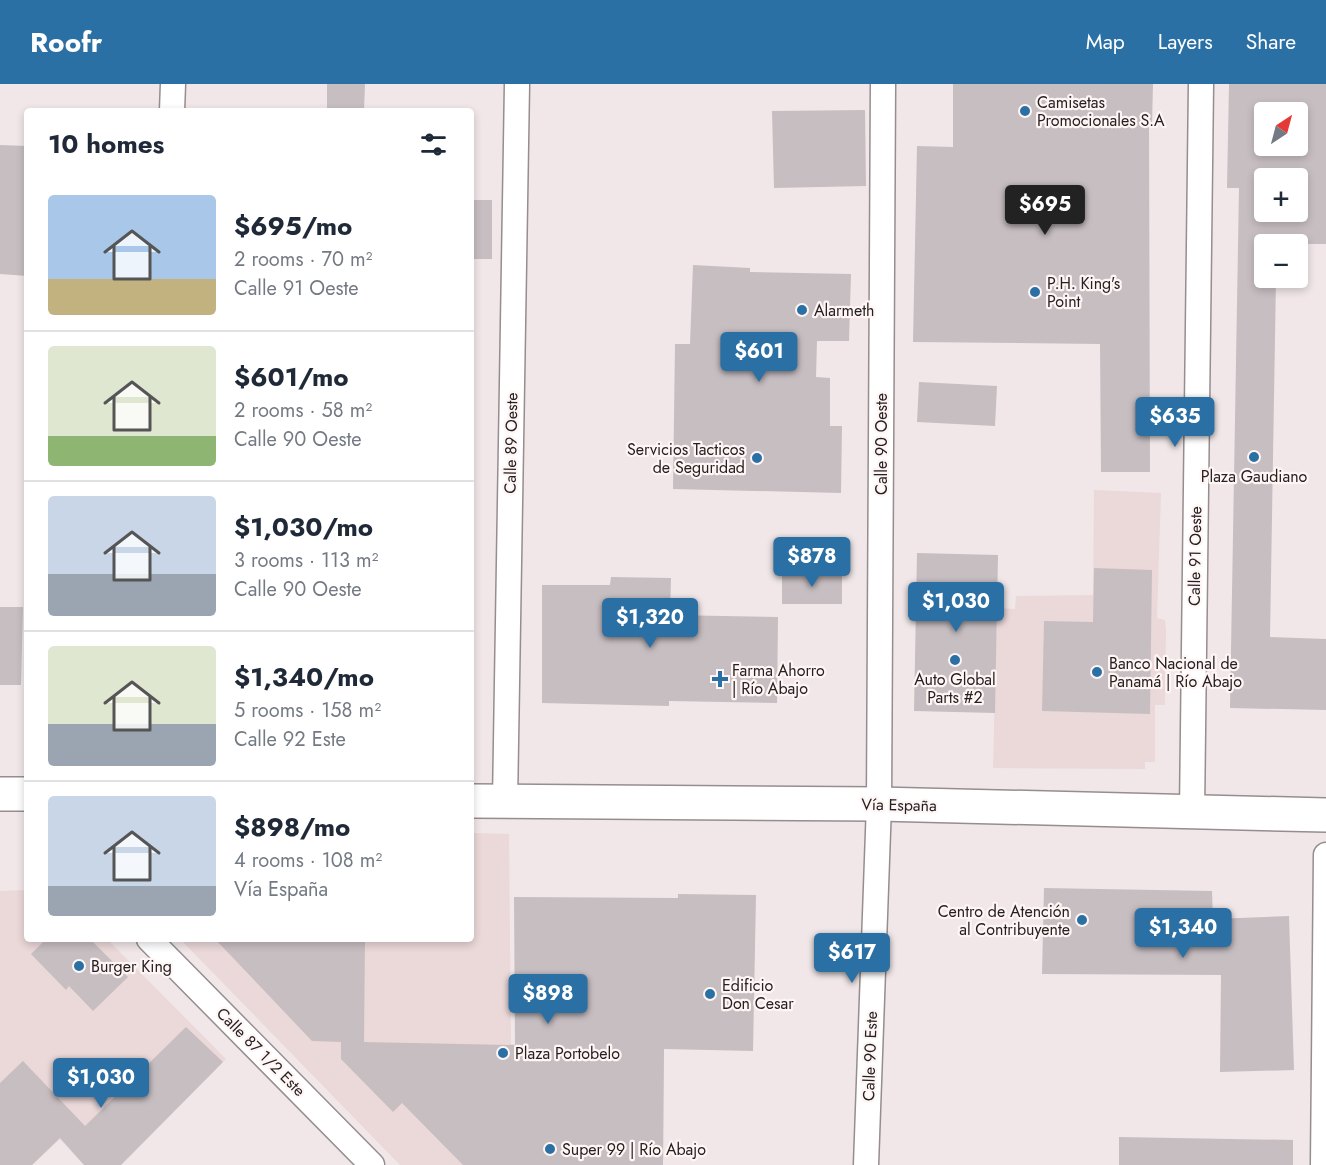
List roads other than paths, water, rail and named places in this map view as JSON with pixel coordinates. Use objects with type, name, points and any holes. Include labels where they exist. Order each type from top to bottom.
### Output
[{"type":"main road","points":[[0,794],[24,794]]},
{"type":"main road","name":"Vía España","points":[[474,801],[879,804],[1326,815]]},
{"type":"street","points":[[172,108],[173,84]]},
{"type":"street","name":"Calle 89 Oeste","points":[[505,801],[517,84]]},
{"type":"street","name":"Calle 90 Oeste","points":[[879,804],[883,84]]},
{"type":"street","name":"Calle 91 Oeste","points":[[1192,812],[1201,84]]},
{"type":"street","name":"Calle 90 Este","points":[[866,1165],[879,804]]},
{"type":"street","points":[[1323,1165],[1326,855]]},
{"type":"street","name":"Calle 87 1/2 Este","points":[[152,942],[372,1165]]},
{"type":"place","name":"Camisetas Promocionales S.A","points":[[1025,111]]},
{"type":"place","name":"P.H. King's Point","points":[[1035,292]]},
{"type":"place","name":"Alarmeth","points":[[802,310]]},
{"type":"place","name":"Plaza Gaudiano","points":[[1254,457]]},
{"type":"place","name":"Servicios Tacticos de Seguridad","points":[[757,458]]},
{"type":"place","name":"Auto Global Parts #2","points":[[955,660]]},
{"type":"place","name":"Banco Nacional de Panamá | Río Abajo","points":[[1097,672]]},
{"type":"place","name":"Farma Ahorro | Río Abajo","points":[[720,679]]},
{"type":"place","name":"Centro de Atención al Contribuyente","points":[[1082,920]]},
{"type":"place","name":"Burger King","points":[[79,966]]},
{"type":"place","name":"Edificio Don Cesar","points":[[710,994]]},
{"type":"place","name":"Plaza Portobelo","points":[[503,1053]]},
{"type":"place","name":"Super 99 | Río Abajo","points":[[550,1149]]}]
